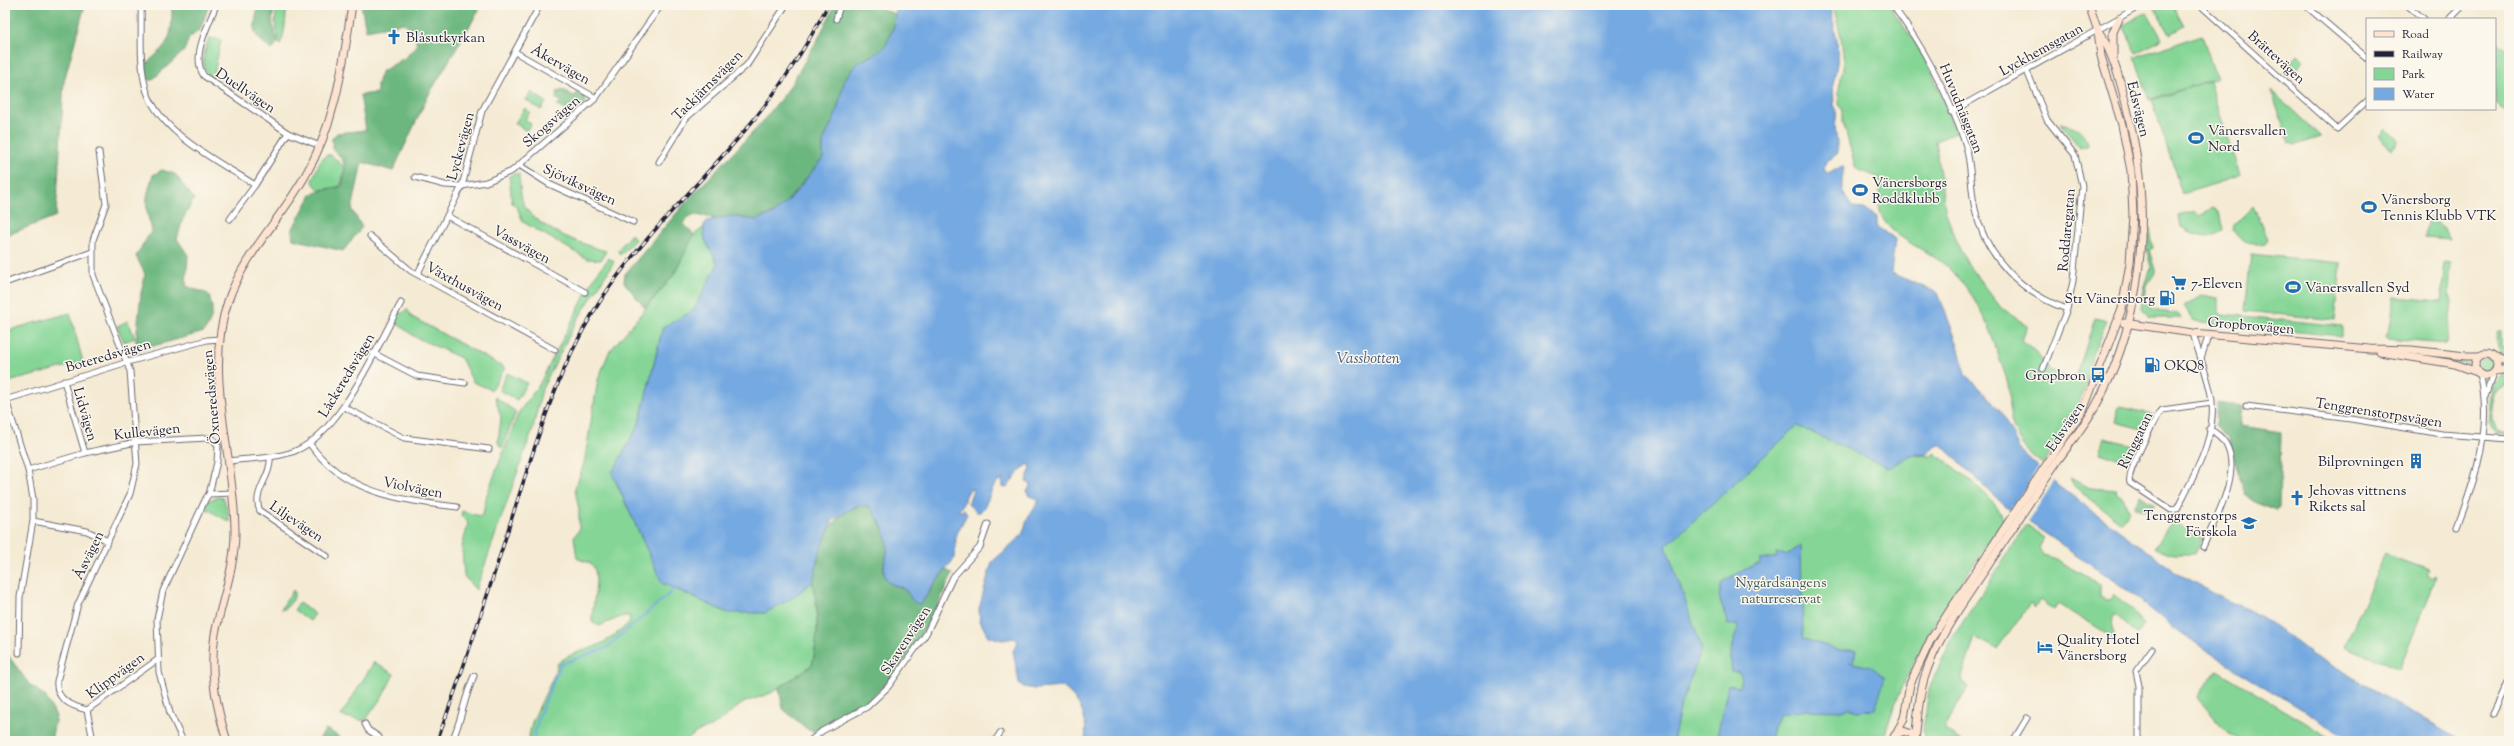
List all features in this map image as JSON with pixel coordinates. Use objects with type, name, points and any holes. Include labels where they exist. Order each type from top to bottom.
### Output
[{"type":"main road","name":"Öxneredsvägen","points":[[227,741],[215,702],[212,666],[215,633],[234,559],[235,527],[233,492],[221,390],[220,339],[227,304],[242,269],[305,177],[320,146],[342,73],[352,5]]},
{"type":"main road","name":"Edsvägen","points":[[2055,458],[2094,409],[2113,367],[2129,323],[2139,270],[2139,176],[2130,123],[2115,70],[2104,39],[2098,31],[2089,5]]},
{"type":"main road","points":[[2115,70],[2112,38],[2119,19]]},
{"type":"main road","name":"Edsvägen","points":[[1892,741],[1904,718],[1910,684],[1931,639],[2055,458],[2084,408],[2118,322],[2130,263],[2133,215],[2131,171],[2122,125],[2098,43],[2098,31]]},
{"type":"main road","points":[[2118,322],[2129,323]]},
{"type":"main road","name":"Gropbrovägen","points":[[2129,323],[2193,333],[2370,349],[2411,350],[2479,356]]},
{"type":"main road","name":"Gropbrovägen","points":[[2370,349],[2392,356],[2455,364],[2478,373]]},
{"type":"main road","points":[[2509,362],[2496,358],[2487,353],[2479,356],[2475,363],[2478,373],[2486,376],[2494,372],[2509,369]]},
{"type":"main road","points":[[2494,372],[2498,366],[2496,358]]},
{"type":"main road","name":"Edsvägen","points":[[1915,741],[1921,692],[1933,658],[1968,594],[2010,525]]},
{"type":"main road","name":"Edsvägen","points":[[1897,733],[1909,732],[1915,741]]},
{"type":"street","points":[[142,5],[143,72],[152,106],[173,130],[255,185]]},
{"type":"street","name":"Duellvägen","points":[[216,5],[198,57],[202,73],[212,83],[288,133],[320,146]]},
{"type":"street","name":"Lyckevägen","points":[[418,273],[462,186],[480,116],[540,5]]},
{"type":"street","name":"Skogsvägen","points":[[415,177],[445,185],[462,186],[495,179],[519,165],[596,98],[661,5]]},
{"type":"street","name":"Tackjärnsvägen","points":[[659,162],[686,118],[746,65],[786,5]]},
{"type":"street","points":[[836,19],[840,5]]},
{"type":"street","name":"Lyckhemsgatan","points":[[1952,112],[2142,5]]},
{"type":"street","name":"Brättevägen","points":[[2200,5],[2337,129],[2366,102]]},
{"type":"street","points":[[2305,5],[2366,57]]},
{"type":"street","points":[[2407,5],[2423,18]]},
{"type":"street","points":[[2450,18],[2463,5]]},
{"type":"street","name":"Huvudnäsgatan","points":[[1895,6],[1927,56],[1952,112],[1969,158],[1975,210],[1991,247],[2003,265],[2025,288],[2047,302],[2067,309]]},
{"type":"street","name":"Åkervägen","points":[[515,52],[596,98]]},
{"type":"street","name":"Roddaregatan","points":[[2027,71],[2047,120],[2075,155],[2081,175],[2083,199],[2079,244],[2067,309],[2043,369]]},
{"type":"street","points":[[230,219],[255,185],[288,133]]},
{"type":"street","name":"Åsvägen","points":[[87,710],[73,706],[62,698],[58,692],[57,681],[78,604],[133,485],[137,464],[128,362],[95,284],[92,252],[93,240],[106,204],[99,152]]},
{"type":"street","name":"Sjöviksvägen","points":[[519,165],[549,184],[633,222]]},
{"type":"street","name":"Vassvägen","points":[[447,216],[585,292]]},
{"type":"street","name":"Växthusvägen","points":[[370,236],[400,263],[555,350]]},
{"type":"street","points":[[5,283],[92,252]]},
{"type":"street","name":"Låckeredsvägen","points":[[229,461],[270,458],[294,452],[310,443],[328,427],[344,406],[401,303]]},
{"type":"street","name":"Ringgatan","points":[[2193,333],[2212,403],[2209,429],[2200,464],[2177,509],[2171,510],[2128,480],[2133,465],[2162,410],[2212,403]]},
{"type":"street","points":[[2201,358],[2209,334]]},
{"type":"street","name":"Boteredsvägen","points":[[5,400],[128,362],[207,340],[220,339]]},
{"type":"street","points":[[373,353],[417,376],[466,383]]},
{"type":"street","points":[[2457,527],[2475,480],[2482,439],[2485,398],[2494,372]]},
{"type":"street","points":[[2478,373],[2485,398]]},
{"type":"street","name":"Lidvägen","points":[[64,381],[85,453]]},
{"type":"street","points":[[5,400],[28,470],[32,493],[33,521],[20,597],[19,653]]},
{"type":"street","points":[[344,406],[404,438],[489,448]]},
{"type":"street","name":"Tenggrenstorpsvägen","points":[[2246,406],[2482,439],[2509,439]]},
{"type":"street","points":[[2203,547],[2230,485],[2232,473],[2226,443],[2221,436],[2209,429]]},
{"type":"street","name":"Kullevägen","points":[[28,470],[85,453],[136,442],[213,439],[218,446],[218,456],[209,494]]},
{"type":"street","name":"Violvägen","points":[[310,443],[330,469],[374,492],[405,501],[458,507]]},
{"type":"street","name":"Liljevägen","points":[[270,458],[269,474],[257,499],[260,511],[327,556]]},
{"type":"street","points":[[183,741],[166,700],[157,660],[157,619],[160,602],[209,494],[233,492]]},
{"type":"street","points":[[33,521],[87,531],[108,541]]},
{"type":"street","name":"Skavenvägen","points":[[810,741],[822,731],[867,706],[888,686],[926,634],[943,602],[953,577],[980,547],[988,524]]},
{"type":"street","points":[[2139,741],[2139,686],[2136,671],[2152,649]]},
{"type":"street","name":"Klippvägen","points":[[87,710],[157,660]]},
{"type":"street","points":[[452,741],[462,719],[465,697],[474,676]]},
{"type":"street","points":[[2493,714],[2509,680]]},
{"type":"street","points":[[87,710],[93,741]]},
{"type":"street","points":[[2013,741],[2027,718]]},
{"type":"street","points":[[365,724],[368,730],[379,737],[380,741]]},
{"type":"street","points":[[995,741],[1000,733]]},
{"type":"green space","points":[[5,5],[85,5],[64,81],[56,216],[5,236]]},
{"type":"green space","points":[[172,5],[209,5],[200,30],[189,38],[184,51],[151,81],[147,78],[146,64],[161,50],[168,39],[171,25]]},
{"type":"green space","points":[[258,5],[274,5],[272,22],[278,42],[272,50],[256,35],[255,21]]},
{"type":"green space","points":[[277,5],[287,5],[284,30],[280,45],[275,23]]},
{"type":"green space","points":[[361,5],[482,5],[427,98],[393,171],[362,162],[352,210],[362,227],[343,251],[293,239],[292,230],[311,195],[342,186],[345,170],[341,158],[333,150],[332,138],[337,133],[366,130],[360,95],[377,93],[377,84],[381,72],[406,57],[417,45],[414,31],[404,23],[366,30]]},
{"type":"green space","points":[[835,5],[872,5],[895,14],[894,26],[886,45],[875,54],[856,64],[845,79],[836,114],[823,142],[823,158],[779,211],[756,220],[731,216],[717,219],[697,215],[688,217],[684,224],[694,235],[673,276],[645,308],[624,282],[625,274],[686,202],[757,128],[787,91],[818,39]]},
{"type":"green space","points":[[1833,5],[1888,5],[1916,43],[1931,69],[1956,133],[1935,141],[1945,209],[1956,242],[1971,269],[2002,309],[2028,326],[2022,340],[2038,354],[2049,370],[2075,381],[2095,318],[2107,321],[2092,354],[2085,388],[2074,415],[2043,464],[2036,460],[2025,449],[2013,428],[2010,412],[2010,394],[2006,377],[1979,307],[1965,286],[1951,270],[1934,257],[1898,235],[1886,224],[1880,213],[1880,178],[1856,169],[1843,122],[1843,111],[1839,104],[1839,88],[1844,63],[1841,37]]},
{"type":"green space","points":[[2157,5],[2172,5],[2184,26],[2170,34],[2154,7]]},
{"type":"green space","points":[[2147,12],[2162,39],[2137,53],[2122,26]]},
{"type":"green space","points":[[2202,35],[2216,78],[2149,100],[2135,57]]},
{"type":"green space","points":[[209,38],[221,40],[213,79],[208,75],[204,65],[205,49]]},
{"type":"green space","points":[[2496,41],[2509,51],[2509,114],[2496,104]]},
{"type":"green space","points":[[2297,55],[2303,61],[2293,72],[2287,67]]},
{"type":"green space","name":"Vänersvallen Nord","points":[[2209,81],[2240,176],[2182,194],[2152,100]]},
{"type":"green space","points":[[563,90],[574,96],[578,92],[585,96],[586,102],[571,115],[557,105],[562,101],[556,99],[557,92]]},
{"type":"green space","points":[[2271,90],[2321,137],[2296,145],[2289,143]]},
{"type":"green space","points":[[531,92],[546,102],[541,110],[526,100]]},
{"type":"green space","points":[[525,108],[530,112],[525,119],[531,124],[526,131],[515,123]]},
{"type":"green space","points":[[2060,123],[2078,129],[2084,135],[2089,145],[2080,148]]},
{"type":"green space","points":[[2385,128],[2399,141],[2392,149],[2378,136]]},
{"type":"green space","points":[[326,155],[331,155],[345,168],[341,185],[319,190],[312,181],[320,161]]},
{"type":"green space","points":[[162,170],[175,174],[194,199],[183,219],[177,239],[188,255],[186,286],[208,294],[212,305],[212,314],[204,332],[135,351],[141,293],[145,274],[136,256],[152,230],[146,202],[153,175]]},
{"type":"green space","points":[[519,174],[520,190],[524,205],[538,221],[560,234],[606,251],[601,260],[587,259],[523,222],[518,209],[512,203],[509,176]]},
{"type":"green space","points":[[2253,206],[2268,239],[2265,243],[2250,244],[2239,238],[2233,230],[2234,225]]},
{"type":"green space","points":[[2213,208],[2219,212],[2223,230],[2218,233],[2208,236],[2196,234],[2181,227],[2179,216],[2195,211],[2198,215]]},
{"type":"green space","points":[[2428,217],[2444,229],[2449,239],[2425,237]]},
{"type":"green space","points":[[2148,226],[2150,228],[2153,248],[2149,250],[2156,273],[2147,286],[2144,300],[2152,310],[2178,314],[2181,318],[2149,318],[2142,309],[2143,294],[2151,267],[2147,250]]},
{"type":"green space","points":[[704,227],[705,240],[718,264],[693,312],[663,327],[639,424],[612,473],[662,583],[728,613],[794,597],[813,581],[816,602],[817,633],[812,665],[771,693],[743,703],[713,726],[697,732],[686,741],[528,741],[532,722],[556,671],[557,664],[568,656],[594,647],[605,641],[630,622],[629,616],[623,616],[599,626],[592,622],[596,575],[591,564],[577,558],[574,537],[579,530],[579,510],[575,489],[584,463],[598,380],[609,352],[673,276],[694,235]]},
{"type":"green space","points":[[631,234],[635,240],[620,255],[618,250]]},
{"type":"green space","name":"Vänersvallen Syd","points":[[2251,254],[2341,263],[2335,320],[2245,311]]},
{"type":"green space","points":[[609,258],[614,262],[576,322],[542,389],[533,428],[476,590],[464,576],[462,547],[468,523],[461,516],[462,511],[480,516],[483,514],[487,494],[519,412],[539,385],[595,276]]},
{"type":"green space","points":[[2445,262],[2451,263],[2449,293],[2452,303],[2446,344],[2387,339],[2394,297],[2441,301]]},
{"type":"green space","points":[[2202,295],[2218,298],[2218,312],[2222,314],[2342,326],[2342,336],[2202,323],[2193,320],[2184,306]]},
{"type":"green space","points":[[407,309],[412,317],[505,368],[492,390],[473,382],[461,358],[415,337],[395,322],[398,313],[403,313]]},
{"type":"green space","points":[[70,313],[83,362],[5,383],[5,331]]},
{"type":"green space","points":[[128,321],[135,338],[124,342],[117,326]]},
{"type":"green space","points":[[2501,330],[2501,346],[2509,348],[2509,359],[2501,355],[2497,348],[2496,339],[2498,331]]},
{"type":"green space","points":[[2410,353],[2473,360],[2471,365],[2410,355]]},
{"type":"green space","points":[[2486,357],[2491,359],[2493,364],[2491,369],[2486,371],[2481,369],[2479,364],[2481,359]]},
{"type":"green space","points":[[507,373],[527,383],[517,400],[499,390]]},
{"type":"green space","points":[[2509,373],[2509,381],[2494,393],[2491,417],[2498,430],[2509,434],[2497,433],[2488,423],[2492,385],[2501,374]]},
{"type":"green space","name":"Nygårdsängens naturreservat","points":[[1781,382],[1902,459],[1911,455],[1931,456],[1935,453],[1964,475],[1984,493],[1993,502],[2004,521],[1950,599],[1918,653],[1893,711],[1883,741],[1635,741],[1595,561]]},
{"type":"green space","points":[[495,397],[516,412],[502,448],[498,443],[501,417]]},
{"type":"green space","points":[[2217,402],[2242,406],[2240,426],[2281,432],[2279,509],[2277,511],[2256,503],[2245,495],[2228,438],[2215,424]]},
{"type":"green space","points":[[2119,407],[2154,414],[2146,430],[2115,422]]},
{"type":"green space","points":[[2104,438],[2138,446],[2130,463],[2100,453]]},
{"type":"green space","points":[[2070,478],[2090,488],[2117,490],[2116,493],[2121,496],[2130,511],[2121,523],[2074,486]]},
{"type":"green space","points":[[2140,495],[2155,505],[2151,509],[2142,511],[2134,506]]},
{"type":"green space","points":[[218,497],[224,498],[230,522],[205,508],[209,500]]},
{"type":"green space","points":[[862,505],[869,506],[879,521],[885,534],[887,540],[887,552],[884,568],[888,582],[904,589],[916,603],[921,604],[944,571],[947,570],[952,574],[936,608],[916,644],[891,677],[865,703],[814,732],[807,729],[783,709],[779,688],[812,665],[817,628],[817,604],[813,583],[817,557],[821,545],[833,524],[841,516],[851,509]]},
{"type":"green space","points":[[2172,521],[2202,538],[2195,554],[2175,554],[2154,548]]},
{"type":"green space","points":[[2026,525],[2044,538],[2039,548],[2043,555],[2054,558],[2100,584],[2100,597],[2106,600],[2111,599],[2114,594],[2140,617],[2144,625],[2136,634],[2114,613],[2111,623],[2116,640],[2058,604],[2054,610],[2040,600],[2035,607],[2030,603],[1997,649],[1975,637],[1961,680],[1968,687],[1943,729],[1962,741],[1927,741],[1923,729],[1929,690],[1935,675],[1953,637]]},
{"type":"green space","points":[[2385,554],[2429,570],[2427,574],[2433,577],[2435,574],[2437,575],[2399,669],[2345,646]]},
{"type":"green space","points":[[293,590],[295,592],[293,600],[285,609],[281,609]]},
{"type":"green space","points":[[299,603],[315,614],[310,621],[294,610]]},
{"type":"green space","points":[[5,651],[29,684],[45,696],[56,716],[51,741],[5,741]]},
{"type":"green space","points":[[374,662],[394,674],[384,694],[365,721],[341,716]]},
{"type":"green space","points":[[2217,670],[2336,741],[2240,741],[2229,734],[2197,698]]},
{"type":"green space","points":[[326,729],[338,736],[339,741],[318,741]]},
{"type":"water","name":"Vassbotten","points":[[896,5],[1829,5],[1837,39],[1838,58],[1833,85],[1834,105],[1837,111],[1835,126],[1838,153],[1825,163],[1824,169],[1828,174],[1842,166],[1844,168],[1842,190],[1849,203],[1853,208],[1864,209],[1877,217],[1877,226],[1895,239],[1891,273],[1938,293],[1958,345],[1965,374],[2000,410],[2019,449],[2059,486],[2175,572],[2224,599],[2262,616],[2312,654],[2461,741],[2353,741],[2217,658],[2175,629],[2124,587],[2005,506],[1940,444],[1934,446],[1928,454],[1911,455],[1889,468],[1797,426],[1666,546],[1702,649],[1681,704],[1673,741],[1085,741],[1086,733],[1082,711],[1079,704],[1069,692],[1063,687],[1035,689],[1024,687],[1019,683],[1013,651],[1018,642],[1015,638],[1002,640],[988,636],[980,621],[979,609],[992,562],[1022,535],[1029,515],[1038,503],[1038,499],[1029,496],[1027,492],[1031,484],[1026,481],[1031,468],[1029,464],[1019,471],[1007,488],[1002,486],[1002,479],[998,481],[980,512],[976,512],[968,504],[973,490],[970,489],[959,510],[960,512],[964,509],[967,514],[956,535],[955,558],[936,581],[921,604],[916,603],[904,589],[888,582],[886,579],[884,568],[887,552],[887,540],[879,521],[869,506],[856,506],[833,520],[820,550],[813,581],[794,597],[765,613],[728,613],[662,583],[612,473],[639,424],[663,327],[693,311],[718,264],[709,249],[705,237],[704,226],[706,221],[731,216],[756,220],[773,214],[790,199],[823,158],[823,142],[836,114],[845,79],[856,64],[875,54],[886,45],[894,26]]},
{"type":"water","points":[[1801,545],[1803,638],[1838,650],[1856,650],[1853,662],[1849,662],[1872,667],[1885,678],[1875,709],[1858,711],[1848,708],[1842,711],[1807,710],[1780,714],[1773,727],[1770,741],[1716,741],[1728,685],[1739,687],[1742,679],[1740,673],[1732,672],[1731,651],[1733,640],[1738,630],[1737,625],[1728,625],[1719,596],[1722,582],[1755,564],[1760,564],[1760,560],[1777,557],[1776,553],[1786,555]]},
{"type":"pier","points":[[2040,466],[2055,480],[2027,523],[2010,511]]},
{"type":"waterway","points":[[533,741],[539,716],[561,664],[606,648],[675,589]]},
{"type":"railway","points":[[437,741],[477,626],[539,434],[558,384],[581,335],[594,311],[627,264],[766,105],[799,56],[828,5]]},
{"type":"place","name":"Blåsutkyrkan","points":[[394,37]]},
{"type":"place","name":"Vänersvallen Nord","points":[[2196,138]]},
{"type":"place","name":"Vänersborgs Roddklubb","points":[[1860,190]]},
{"type":"place","name":"Vänersborg Tennis Klubb VTK","points":[[2369,207]]},
{"type":"place","name":"7-Eleven","points":[[2179,283]]},
{"type":"place","name":"Vänersvallen Syd","points":[[2293,287]]},
{"type":"place","name":"St1 Vänersborg","points":[[2167,298]]},
{"type":"place","name":"OKQ8","points":[[2152,365]]},
{"type":"place","name":"Gropbron","points":[[2098,375]]},
{"type":"place","name":"Bilprovningen","points":[[2416,461]]},
{"type":"place","name":"Jehovas vittnens Rikets sal","points":[[2297,498]]},
{"type":"place","name":"Tenggrenstorps Förskola","points":[[2249,523]]},
{"type":"place","name":"Quality Hotel Vänersborg","points":[[2045,647]]}]
